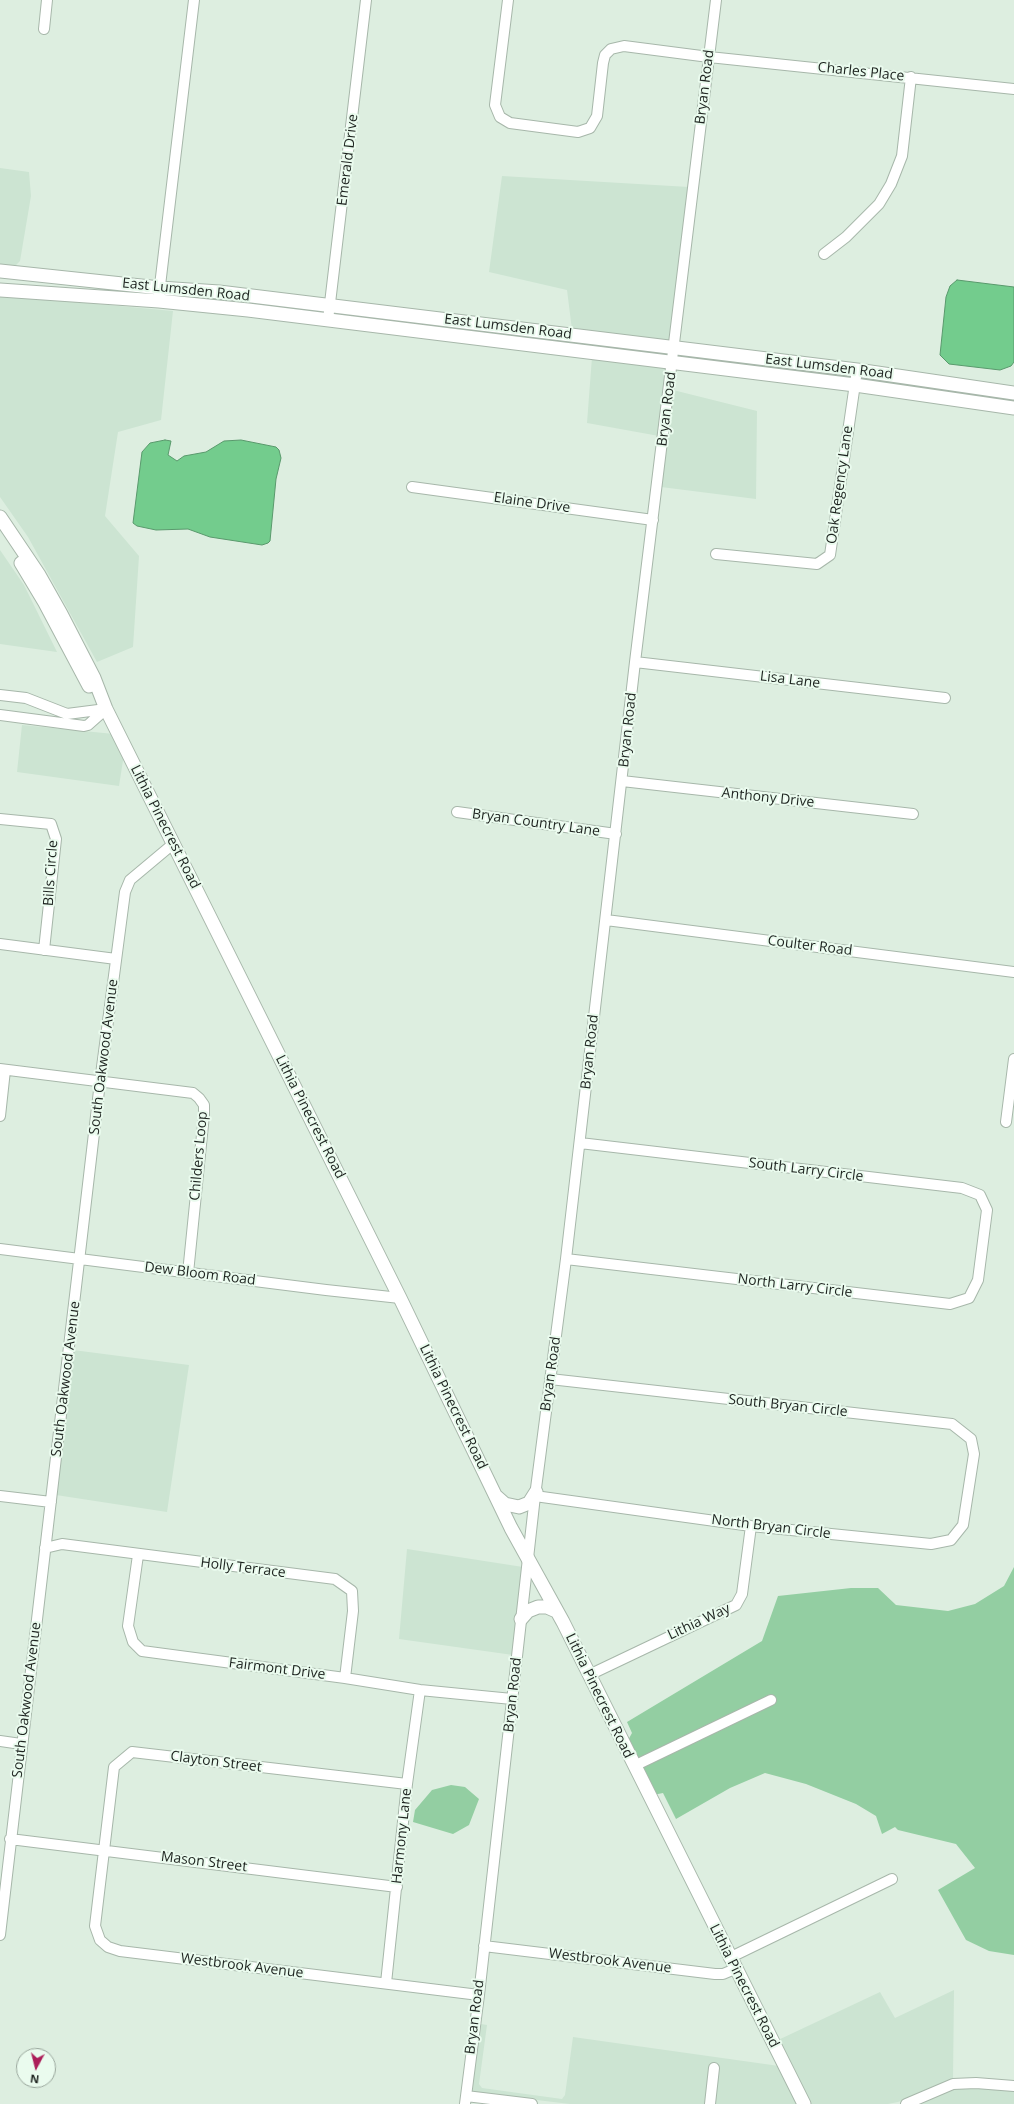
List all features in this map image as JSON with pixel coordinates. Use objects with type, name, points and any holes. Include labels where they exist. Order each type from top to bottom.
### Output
[{"type":"main road","name":"East Lumsden Road","points":[[0,271],[50,277],[328,320],[855,385],[1014,408]]},
{"type":"main road","points":[[0,283],[34,284],[50,277]]},
{"type":"main road","name":"East Lumsden Road","points":[[0,290],[159,295],[219,292],[857,370],[1014,392]]},
{"type":"main road","name":"Lithia Pinecrest Road","points":[[0,517],[32,564],[61,614],[94,678],[106,709],[400,1298],[495,1495],[589,1675],[732,1964],[804,2104]]},
{"type":"main road","name":"Lithia Pinecrest Road","points":[[0,531],[45,603],[86,682],[106,709]]},
{"type":"main road","points":[[45,603],[52,612],[61,614]]},
{"type":"main road","points":[[495,1495],[505,1504],[519,1507],[529,1503],[536,1494]]},
{"type":"main road","points":[[521,1619],[528,1611],[538,1607],[547,1607],[556,1611]]},
{"type":"street","points":[[44,29],[47,0]]},
{"type":"street","points":[[159,295],[194,0]]},
{"type":"street","name":"Emerald Drive","points":[[328,320],[366,0]]},
{"type":"street","name":"Charles Place","points":[[508,0],[496,105],[500,117],[510,123],[578,132],[590,128],[597,116],[605,55],[611,49],[624,46],[709,57],[1014,89]]},
{"type":"street","name":"Bryan Road","points":[[465,2100],[479,1995],[528,1558],[580,1143],[635,662],[675,348],[716,0]]},
{"type":"street","points":[[824,254],[846,237],[874,209],[891,184],[902,156],[911,78]]},
{"type":"street","name":"Oak Regency Lane","points":[[716,554],[817,564],[830,555],[857,370]]},
{"type":"street","name":"Elaine Drive","points":[[412,487],[653,520]]},
{"type":"street","name":"Lisa Lane","points":[[635,662],[945,698]]},
{"type":"street","points":[[0,695],[26,698],[67,714],[106,709]]},
{"type":"street","points":[[0,716],[84,726],[88,725],[106,709]]},
{"type":"street","name":"Anthony Drive","points":[[622,781],[913,814]]},
{"type":"street","name":"Bryan Country Lane","points":[[457,812],[616,834]]},
{"type":"street","name":"Bills Circle","points":[[0,819],[51,824],[56,839],[44,950]]},
{"type":"street","name":"South Oakwood Avenue","points":[[0,1935],[10,1839],[124,892],[130,880],[173,844]]},
{"type":"street","name":"Coulter Road","points":[[606,920],[1014,972]]},
{"type":"street","points":[[0,944],[116,959]]},
{"type":"street","points":[[1006,1122],[1014,1059]]},
{"type":"street","points":[[0,1116],[3,1070]]},
{"type":"street","name":"Childers Loop","points":[[3,1070],[193,1093],[204,1105],[188,1272]]},
{"type":"street","name":"South Larry Circle","points":[[580,1143],[962,1188],[980,1195],[987,1210],[982,1245]]},
{"type":"street","name":"North Larry Circle","points":[[566,1259],[950,1304],[969,1298],[978,1280],[982,1245]]},
{"type":"street","name":"Dew Bloom Road","points":[[0,1249],[400,1298]]},
{"type":"street","name":"South Bryan Circle","points":[[550,1379],[952,1424],[971,1439],[974,1454],[968,1489]]},
{"type":"street","name":"North Bryan Circle","points":[[536,1494],[751,1526],[931,1544],[951,1540],[963,1525],[968,1489]]},
{"type":"street","points":[[0,1496],[51,1502]]},
{"type":"street","name":"Lithia Way","points":[[589,1675],[736,1605],[742,1594],[751,1526]]},
{"type":"street","name":"Holly Terrace","points":[[46,1548],[62,1544],[335,1580],[352,1591],[353,1611],[345,1678]]},
{"type":"street","name":"Fairmont Drive","points":[[138,1555],[128,1626],[132,1642],[142,1651],[345,1678],[420,1690],[512,1699]]},
{"type":"street","name":"Harmony Lane","points":[[386,1983],[407,1784],[420,1690]]},
{"type":"street","points":[[634,1766],[771,1700]]},
{"type":"street","points":[[0,1741],[22,1744]]},
{"type":"street","name":"Clayton Street","points":[[103,1850],[114,1767],[132,1752],[407,1784]]},
{"type":"street","name":"Mason Street","points":[[10,1839],[397,1887]]},
{"type":"street","name":"Westbrook Avenue","points":[[103,1850],[94,1926],[100,1940],[108,1947],[120,1951],[479,1995]]},
{"type":"street","name":"Westbrook Avenue","points":[[484,1946],[723,1974],[732,1964],[892,1880]]},
{"type":"street","points":[[710,2104],[714,2068]]},
{"type":"street","points":[[906,2104],[953,2084],[976,2083],[1014,2086]]},
{"type":"street","points":[[465,2100],[532,2104]]},
{"type":"shaded area","points":[[0,168],[29,172],[31,196],[20,261],[15,266],[0,265]]},
{"type":"shaded area","points":[[502,176],[689,187],[671,342],[572,330],[567,290],[489,272]]},
{"type":"shaded area","points":[[957,280],[1014,287],[1014,362],[1011,366],[1000,370],[949,364],[940,355],[946,297],[950,286]]},
{"type":"shaded area","points":[[0,295],[173,311],[161,420],[118,432],[105,516],[139,556],[133,647],[97,662],[28,537],[0,497]]},
{"type":"shaded area","points":[[592,357],[668,366],[659,436],[587,423]]},
{"type":"shaded area","points":[[673,390],[757,411],[756,499],[661,487]]},
{"type":"shaded area","points":[[165,440],[171,441],[168,455],[177,461],[184,456],[206,452],[224,441],[241,440],[276,447],[279,450],[281,458],[276,479],[270,541],[262,545],[210,537],[188,529],[156,530],[137,526],[133,523],[142,452],[150,443]]},
{"type":"shaded area","points":[[0,550],[24,585],[57,652],[0,644]]},
{"type":"shaded area","points":[[22,725],[114,734],[124,754],[119,786],[17,772]]},
{"type":"shaded area","points":[[73,1350],[189,1365],[167,1512],[56,1495]]},
{"type":"shaded area","points":[[407,1549],[523,1567],[513,1655],[399,1639]]},
{"type":"shaded area","points":[[1014,1567],[1014,1955],[989,1951],[966,1940],[938,1890],[975,1868],[956,1844],[898,1830],[895,1827],[882,1834],[876,1816],[856,1804],[806,1784],[765,1773],[730,1788],[676,1819],[663,1793],[653,1795],[627,1742],[632,1733],[627,1722],[762,1641],[778,1596],[851,1588],[878,1588],[896,1605],[948,1611],[975,1604],[1004,1586]]},
{"type":"shaded area","points":[[451,1785],[465,1787],[479,1799],[469,1825],[453,1834],[413,1822],[415,1810],[432,1790]]},
{"type":"shaded area","points":[[954,1990],[953,2080],[898,2102],[888,2104],[808,2104],[776,2041],[880,1992],[895,2018]]},
{"type":"shaded area","points":[[481,2024],[487,2025],[479,2084],[482,2088],[562,2099],[565,2095],[573,2037],[779,2066],[799,2104],[714,2104],[719,2064],[711,2063],[706,2104],[570,2104],[470,2092],[478,2029]]},
{"type":"shaded area","points":[[976,2087],[1014,2091],[1014,2104],[918,2104],[954,2089]]}]
